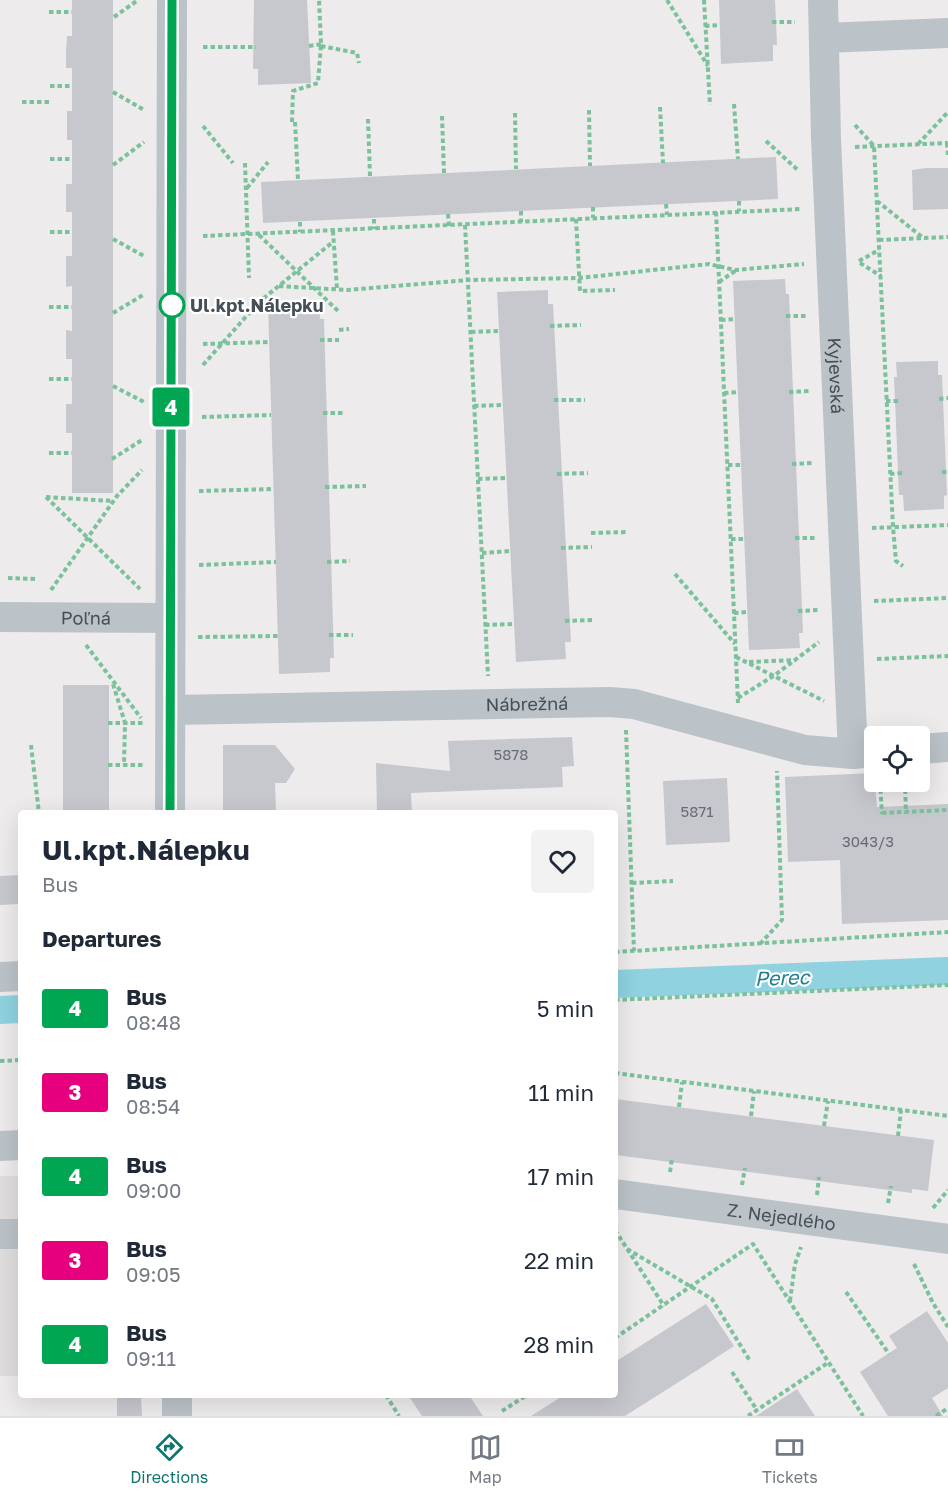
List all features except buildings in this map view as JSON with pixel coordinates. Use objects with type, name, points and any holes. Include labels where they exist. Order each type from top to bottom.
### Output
[{"type":"street","points":[[170,810],[161,716],[170,618],[172,0]]},
{"type":"street","name":"Kyjevská","points":[[823,0],[864,753]]},
{"type":"street","points":[[824,38],[948,33]]},
{"type":"street","name":"Poľná","points":[[0,617],[40,605],[170,618]]},
{"type":"street","name":"Nábrežná","points":[[161,716],[584,702],[634,704],[805,750],[864,753]]},
{"type":"street","points":[[930,748],[948,747]]},
{"type":"street","points":[[0,977],[18,976]]},
{"type":"street","points":[[0,1146],[18,1145]]},
{"type":"street","name":"Z. Nejedlého","points":[[618,1194],[948,1239]]},
{"type":"street","points":[[0,1234],[18,1234]]},
{"type":"street","points":[[177,1398],[177,1416]]},
{"type":"path","points":[[114,17],[138,0]]},
{"type":"path","points":[[298,180],[293,91],[318,83],[321,46],[319,0]]},
{"type":"path","points":[[667,0],[708,66]]},
{"type":"path","points":[[704,0],[710,105]]},
{"type":"path","points":[[50,12],[72,12]]},
{"type":"path","points":[[772,22],[795,22]]},
{"type":"path","points":[[705,26],[720,25]]},
{"type":"path","points":[[309,46],[357,53],[359,63]]},
{"type":"path","points":[[203,47],[256,47]]},
{"type":"path","points":[[50,86],[72,86]]},
{"type":"path","points":[[114,92],[155,117]]},
{"type":"path","points":[[22,102],[50,102]]},
{"type":"path","points":[[734,104],[738,159]]},
{"type":"path","points":[[660,107],[663,163]]},
{"type":"path","points":[[589,110],[590,166]]},
{"type":"path","points":[[918,144],[948,112]]},
{"type":"path","points":[[515,113],[516,169]]},
{"type":"path","points":[[442,116],[444,173]]},
{"type":"path","points":[[368,119],[370,176]]},
{"type":"path","points":[[854,123],[874,146],[893,527],[896,561],[903,566]]},
{"type":"path","points":[[203,126],[233,163]]},
{"type":"path","points":[[113,165],[146,140]]},
{"type":"path","points":[[766,141],[800,172]]},
{"type":"path","points":[[848,148],[948,142],[948,156]]},
{"type":"path","points":[[50,159],[72,159]]},
{"type":"path","points":[[246,188],[268,162]]},
{"type":"path","points":[[245,163],[249,278]]},
{"type":"path","points":[[739,201],[739,211]]},
{"type":"path","points":[[877,201],[923,238]]},
{"type":"path","points":[[666,204],[667,215]]},
{"type":"path","points":[[593,207],[593,218]]},
{"type":"path","points":[[203,236],[802,209]]},
{"type":"path","points":[[521,211],[521,222]]},
{"type":"path","points":[[716,212],[738,701],[824,638]]},
{"type":"path","points":[[448,214],[448,226]]},
{"type":"path","points":[[374,219],[374,229]]},
{"type":"path","points":[[576,219],[579,291],[615,290]]},
{"type":"path","points":[[300,222],[300,232]]},
{"type":"path","points":[[465,225],[488,683]]},
{"type":"path","points":[[333,231],[337,289]]},
{"type":"path","points":[[50,232],[72,232]]},
{"type":"path","points":[[259,234],[338,311]]},
{"type":"path","points":[[879,240],[948,237]]},
{"type":"path","points":[[113,239],[153,261]]},
{"type":"path","points":[[203,365],[220,343],[259,302],[334,241]]},
{"type":"path","points":[[879,250],[856,261],[880,276]]},
{"type":"path","points":[[279,286],[337,289],[468,280],[579,278],[719,265],[735,270],[805,263]]},
{"type":"path","points":[[719,282],[735,270]]},
{"type":"path","points":[[113,313],[153,288]]},
{"type":"path","points":[[49,307],[72,306]]},
{"type":"path","points":[[786,316],[808,316]]},
{"type":"path","points":[[721,320],[735,319]]},
{"type":"path","points":[[550,326],[581,325]]},
{"type":"path","points":[[339,330],[349,329]]},
{"type":"path","points":[[471,332],[498,330]]},
{"type":"path","points":[[320,340],[339,340]]},
{"type":"path","points":[[203,344],[269,342]]},
{"type":"path","points":[[49,379],[72,380]]},
{"type":"path","points":[[113,386],[153,407]]},
{"type":"path","points":[[789,392],[812,391]]},
{"type":"path","points":[[724,393],[738,392]]},
{"type":"path","points":[[939,399],[948,398]]},
{"type":"path","points":[[554,400],[585,400]]},
{"type":"path","points":[[886,401],[898,401]]},
{"type":"path","points":[[474,406],[502,405]]},
{"type":"path","points":[[323,413],[343,413]]},
{"type":"path","points":[[202,417],[271,416]]},
{"type":"path","points":[[112,459],[153,434]]},
{"type":"path","points":[[49,453],[72,453]]},
{"type":"path","points":[[792,464],[816,463]]},
{"type":"path","points":[[728,465],[742,465]]},
{"type":"path","points":[[40,605],[114,501],[146,466]]},
{"type":"path","points":[[557,474],[588,473]]},
{"type":"path","points":[[890,474],[902,473]]},
{"type":"path","points":[[478,479],[507,478]]},
{"type":"path","points":[[325,487],[366,486]]},
{"type":"path","points":[[199,491],[274,489]]},
{"type":"path","points":[[114,501],[46,496],[142,591]]},
{"type":"path","points":[[868,528],[948,525]]},
{"type":"path","points":[[591,533],[627,532]]},
{"type":"path","points":[[795,538],[819,537]]},
{"type":"path","points":[[731,539],[744,539]]},
{"type":"path","points":[[561,548],[592,547]]},
{"type":"path","points":[[482,553],[510,551]]},
{"type":"path","points":[[327,562],[350,561]]},
{"type":"path","points":[[199,565],[276,562]]},
{"type":"path","points":[[675,574],[735,645]]},
{"type":"path","points":[[8,578],[37,579]]},
{"type":"path","points":[[871,601],[948,598]]},
{"type":"path","points":[[798,610],[823,609]]},
{"type":"path","points":[[734,613],[747,612]]},
{"type":"path","points":[[565,621],[595,620]]},
{"type":"path","points":[[485,625],[514,624]]},
{"type":"path","points":[[329,635],[353,635]]},
{"type":"path","points":[[198,637],[278,636]]},
{"type":"path","points":[[80,637],[144,723]]},
{"type":"path","points":[[873,659],[948,656]]},
{"type":"path","points":[[736,657],[828,703]]},
{"type":"path","points":[[747,662],[796,660]]},
{"type":"path","points":[[112,680],[125,723],[124,765]]},
{"type":"path","points":[[634,704],[625,714],[634,951]]},
{"type":"path","points":[[108,723],[144,723],[161,716]]},
{"type":"path","points":[[31,745],[39,810]]},
{"type":"path","points":[[108,765],[151,765]]},
{"type":"path","points":[[760,944],[782,920],[777,770]]},
{"type":"path","points":[[881,792],[882,814],[948,810]]},
{"type":"path","points":[[905,792],[906,813]]},
{"type":"path","points":[[632,883],[673,880]]},
{"type":"path","points":[[618,952],[948,933]]},
{"type":"path","points":[[618,1000],[948,985]]},
{"type":"path","points":[[0,1061],[18,1060]]},
{"type":"path","points":[[618,1073],[948,1116]]},
{"type":"path","points":[[679,1107],[682,1082]]},
{"type":"path","points":[[751,1116],[754,1091]]},
{"type":"path","points":[[824,1126],[828,1101]]},
{"type":"path","points":[[898,1136],[901,1110]]},
{"type":"path","points":[[741,1192],[745,1168]]},
{"type":"path","points":[[816,1202],[819,1177]]},
{"type":"path","points":[[887,1211],[891,1186]]},
{"type":"path","points":[[927,1216],[948,1190]]},
{"type":"path","points":[[618,1235],[663,1306]]},
{"type":"path","points":[[790,1302],[798,1254],[802,1247],[812,1242]]},
{"type":"path","points":[[618,1336],[753,1244],[863,1416]]},
{"type":"path","points":[[627,1249],[712,1299],[750,1361]]},
{"type":"path","points":[[913,1261],[933,1303],[948,1327]]},
{"type":"path","points":[[846,1292],[889,1354]]},
{"type":"path","points":[[748,1416],[829,1362]]},
{"type":"path","points":[[732,1372],[758,1410]]},
{"type":"path","points":[[388,1398],[399,1416]]},
{"type":"path","points":[[502,1411],[522,1398]]},
{"type":"path","points":[[936,1416],[946,1409],[947,1416]]},
{"type":"shaded area","points":[[0,1176],[18,1176],[18,1376],[0,1376]]},
{"type":"waterway","name":"Perec","points":[[618,984],[948,971]]},
{"type":"waterway","name":"Perec","points":[[0,1010],[18,1009]]},
{"type":"bus line","name":"4","points":[[170,810],[172,0]]},
{"type":"place","name":"Ul.kpt.Nálepku","points":[[172,305]]}]
